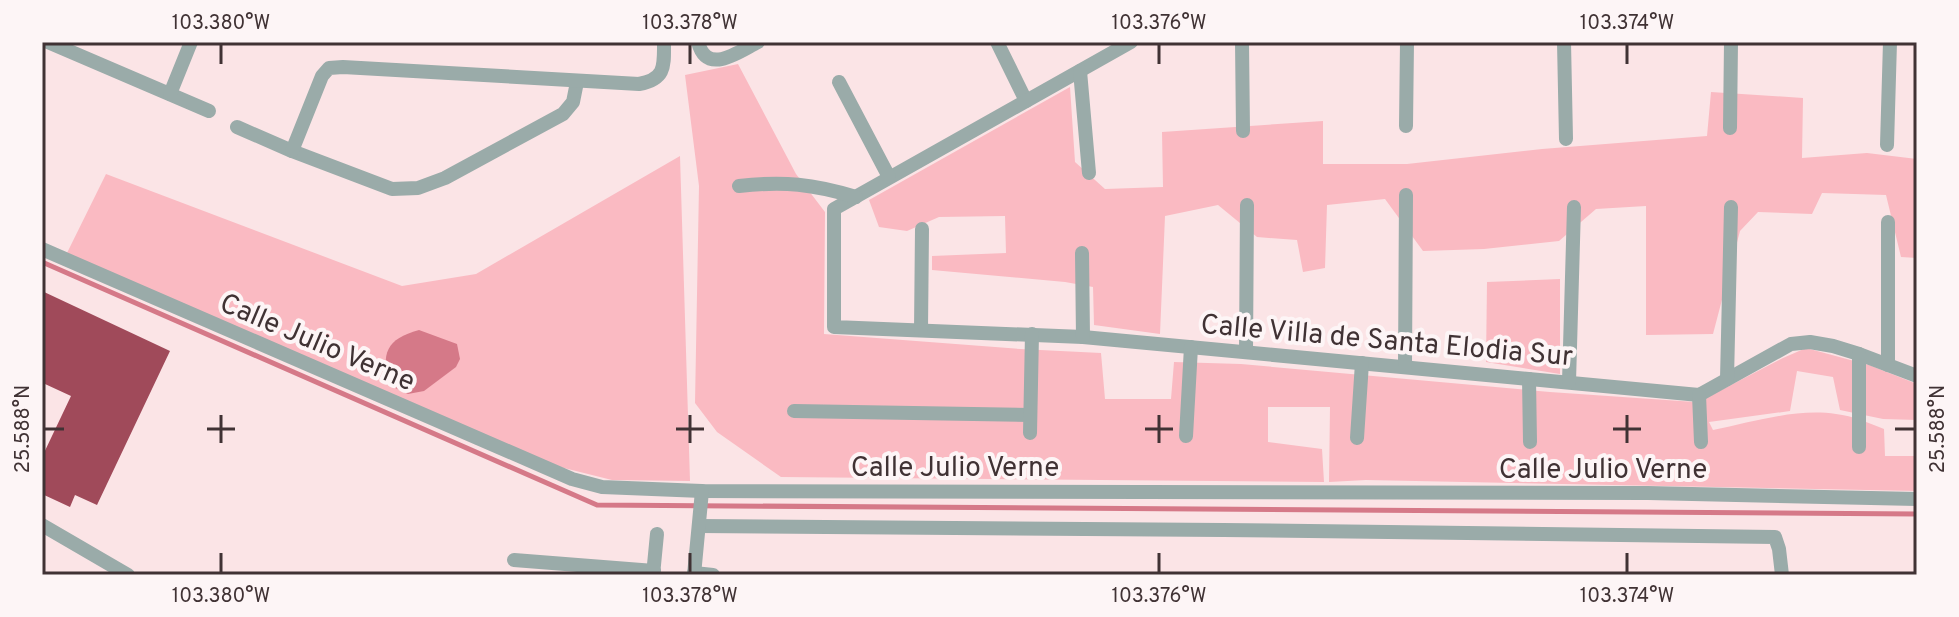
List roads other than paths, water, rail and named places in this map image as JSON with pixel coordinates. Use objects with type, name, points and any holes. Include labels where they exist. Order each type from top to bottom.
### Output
[{"type":"street","points":[[48,42],[209,111]]},
{"type":"street","points":[[170,94],[191,42]]},
{"type":"street","points":[[292,151],[322,76],[329,68],[639,84],[651,82],[660,75],[664,42]]},
{"type":"street","points":[[698,42],[705,56],[714,60],[724,60],[758,42]]},
{"type":"street","points":[[997,42],[1026,101]]},
{"type":"street","points":[[739,186],[799,183],[856,197],[1131,42]]},
{"type":"street","points":[[1242,42],[1243,131]]},
{"type":"street","points":[[1406,126],[1407,42]]},
{"type":"street","points":[[1564,42],[1566,139]]},
{"type":"street","points":[[1730,128],[1731,42]]},
{"type":"street","points":[[1887,145],[1890,42]]},
{"type":"street","points":[[1080,71],[1089,173]]},
{"type":"street","points":[[237,127],[392,189],[418,188],[445,178],[563,114],[573,102],[577,82]]},
{"type":"street","points":[[839,82],[889,177]]},
{"type":"street","points":[[1405,367],[1406,195]]},
{"type":"street","name":"Calle Villa de Santa Elodia Sur","points":[[856,197],[834,209],[834,327],[1083,337],[1699,395]]},
{"type":"street","points":[[1246,352],[1247,205]]},
{"type":"street","points":[[1569,382],[1574,207]]},
{"type":"street","points":[[1727,379],[1731,207]]},
{"type":"street","points":[[1888,222],[1888,365]]},
{"type":"street","points":[[921,330],[922,229]]},
{"type":"street","name":"Calle Julio Verne","points":[[42,249],[572,479],[602,487],[702,495],[1648,493],[1917,499]]},
{"type":"street","points":[[1082,253],[1083,337]]},
{"type":"street","points":[[1030,433],[1032,334]]},
{"type":"street","points":[[1701,442],[1699,395],[1791,344],[1810,342],[1833,346],[1917,376]]},
{"type":"street","points":[[1186,436],[1191,347]]},
{"type":"street","points":[[1859,354],[1859,447]]},
{"type":"street","points":[[1357,438],[1362,363]]},
{"type":"street","points":[[1529,379],[1530,442]]},
{"type":"street","points":[[794,411],[1030,415]]},
{"type":"street","points":[[702,495],[694,574],[713,575]]},
{"type":"street","points":[[700,520],[1775,537],[1782,575]]},
{"type":"street","points":[[42,525],[128,575]]},
{"type":"street","points":[[514,560],[654,573],[657,534]]},
{"type":"waterway","points":[[42,262],[597,505],[1917,514]]}]
